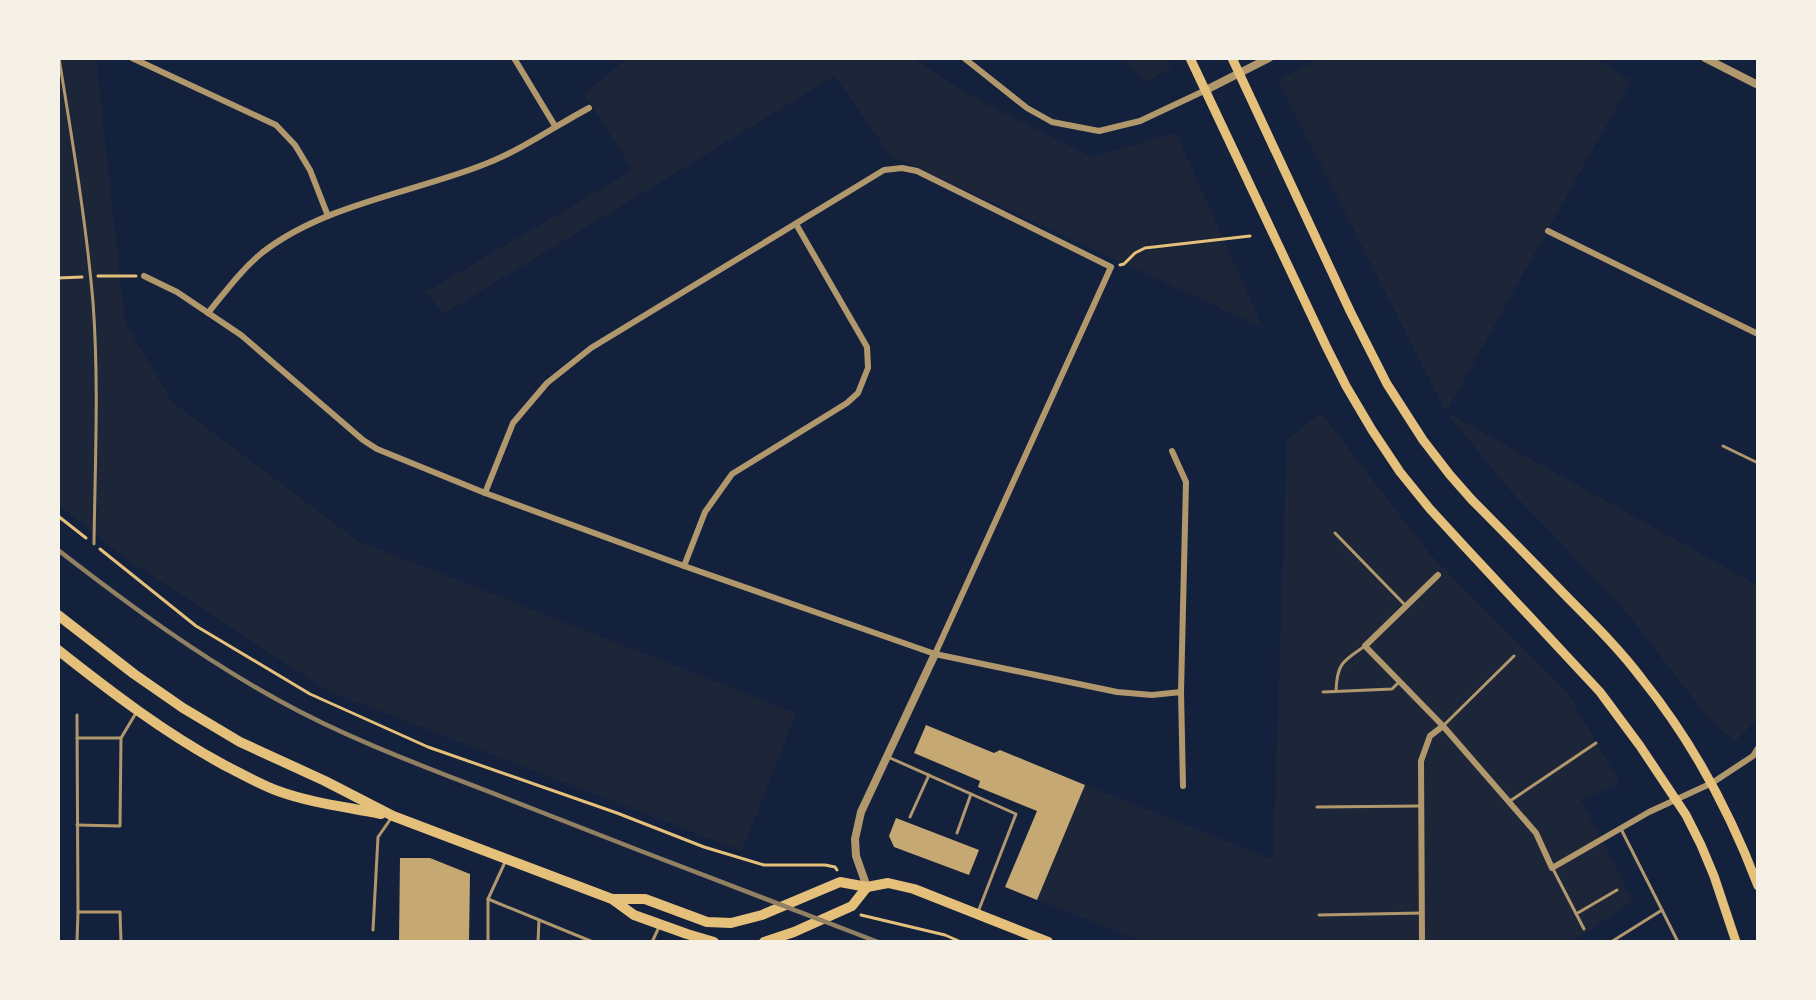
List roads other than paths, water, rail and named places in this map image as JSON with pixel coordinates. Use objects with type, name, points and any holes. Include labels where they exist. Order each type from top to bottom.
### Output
[{"type":"main road","points":[[1190,58],[1326,346],[1372,430],[1430,509],[1600,692],[1620,718],[1686,815],[1714,876],[1736,942]]},
{"type":"main road","points":[[1232,58],[1354,320],[1404,413],[1450,475],[1615,646],[1670,715],[1713,783],[1758,886]]},
{"type":"main road","points":[[58,615],[134,674],[183,708],[240,742],[325,781],[393,816],[612,899],[634,915],[714,942]]},
{"type":"main road","points":[[58,650],[110,691],[191,747],[247,777],[278,791],[318,802],[393,816]]},
{"type":"main road","points":[[612,899],[645,899],[707,922],[731,923],[762,915],[840,882],[867,887],[888,883],[914,890],[1048,942]]},
{"type":"main road","points":[[768,941],[852,906],[867,887]]},
{"type":"street","points":[[132,58],[276,125],[295,145],[310,170],[328,216]]},
{"type":"street","points":[[514,58],[555,126]]},
{"type":"street","points":[[964,58],[1027,108],[1052,122],[1099,131],[1140,121],[1269,58]]},
{"type":"street","points":[[1705,58],[1758,85]]},
{"type":"street","points":[[208,313],[243,271],[263,252],[294,231],[328,216],[481,166],[522,148],[555,126],[589,108]]},
{"type":"street","points":[[485,493],[513,423],[547,383],[591,348],[884,170],[902,168],[917,171],[1111,267],[936,654],[861,812],[855,839],[856,856],[867,887]]},
{"type":"street","points":[[684,566],[705,512],[732,474],[847,403],[858,393],[868,368],[867,347],[796,224]]},
{"type":"street","points":[[1548,231],[1758,334]]},
{"type":"street","points":[[144,276],[177,292],[241,335],[363,440],[377,449],[485,493],[684,566],[936,654],[1117,692],[1152,695],[1181,692]]},
{"type":"street","points":[[1172,451],[1186,482],[1181,692],[1184,786]]},
{"type":"street","points":[[1438,575],[1365,646],[1443,726],[1536,833],[1552,868],[1649,812],[1713,783],[1753,756],[1758,748]]},
{"type":"street","points":[[1422,942],[1421,761],[1430,736],[1443,726]]},
{"type":"lane","points":[[59,58],[78,179],[93,306],[96,403],[94,544]]},
{"type":"lane","points":[[1723,446],[1758,463]]},
{"type":"lane","points":[[1335,533],[1407,606]]},
{"type":"lane","points":[[1336,691],[1336,674],[1344,660],[1365,646]]},
{"type":"lane","points":[[1443,726],[1514,656]]},
{"type":"lane","points":[[1323,692],[1392,689],[1400,682]]},
{"type":"lane","points":[[77,825],[120,826],[121,738],[138,710]]},
{"type":"lane","points":[[77,715],[77,942]]},
{"type":"lane","points":[[77,738],[121,738]]},
{"type":"lane","points":[[1508,802],[1596,743]]},
{"type":"lane","points":[[887,756],[1016,814],[977,914]]},
{"type":"lane","points":[[910,817],[929,775]]},
{"type":"lane","points":[[957,833],[971,794]]},
{"type":"lane","points":[[1317,807],[1421,806]]},
{"type":"lane","points":[[374,930],[378,837],[393,816]]},
{"type":"lane","points":[[1621,829],[1678,942]]},
{"type":"lane","points":[[488,942],[488,899],[507,859]]},
{"type":"lane","points":[[1552,868],[1584,929]]},
{"type":"lane","points":[[1576,914],[1617,890]]},
{"type":"lane","points":[[488,899],[593,942]]},
{"type":"lane","points":[[1611,942],[1662,910]]},
{"type":"lane","points":[[78,912],[120,912],[121,942]]},
{"type":"lane","points":[[1319,915],[1422,913]]},
{"type":"lane","points":[[537,942],[539,920]]},
{"type":"lane","points":[[652,942],[661,925]]},
{"type":"railway","points":[[58,550],[193,648],[278,700],[333,728],[418,764],[878,942]]}]
